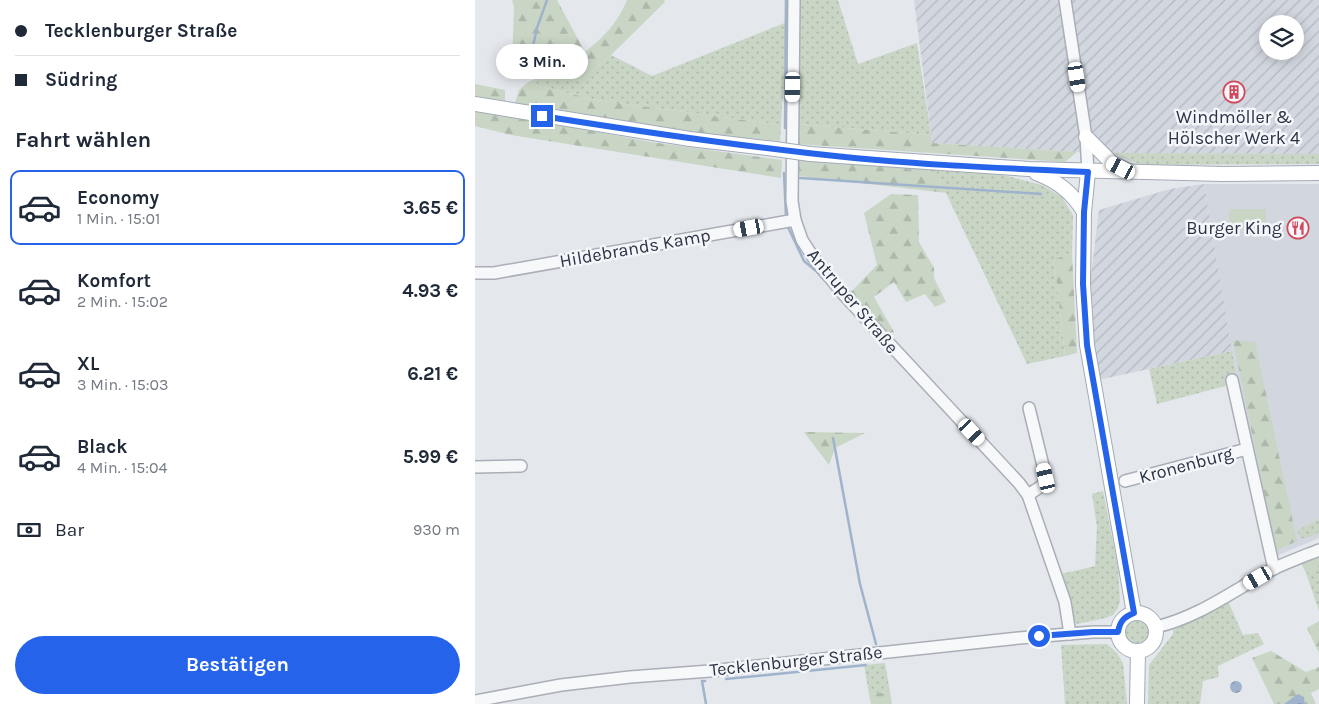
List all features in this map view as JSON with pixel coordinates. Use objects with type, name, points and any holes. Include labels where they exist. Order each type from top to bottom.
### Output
[{"type":"main road","points":[[482,105],[690,139],[810,154],[1029,170],[1223,174],[1319,173]]},
{"type":"main road","points":[[1086,137],[1112,163],[1131,172]]},
{"type":"main road","points":[[1029,170],[1051,179],[1066,189],[1077,200],[1084,212]]},
{"type":"main road","points":[[1088,172],[1084,212],[1083,284],[1087,345],[1134,613]]},
{"type":"main road","points":[[1134,613],[1145,614],[1155,627],[1154,640],[1144,650],[1137,651],[1122,644],[1118,632],[1122,620],[1134,613]]},
{"type":"main road","points":[[1137,651],[1137,704]]},
{"type":"street","name":"Antruper Straße","points":[[794,0],[791,183],[795,220],[802,240],[813,258],[845,296],[1012,476],[1028,496],[1065,602],[1070,634]]},
{"type":"street","points":[[1065,0],[1086,137],[1088,172]]},
{"type":"street","name":"Hildebrands Kamp","points":[[475,273],[493,272],[795,220]]},
{"type":"street","name":"Kronenburg","points":[[1232,380],[1274,569]]},
{"type":"street","points":[[1028,496],[1043,484],[1046,478],[1029,408]]},
{"type":"street","name":"Kronenburg","points":[[1125,481],[1247,449]]},
{"type":"street","points":[[475,467],[521,466]]},
{"type":"street","points":[[1155,627],[1177,622],[1274,569],[1319,550]]},
{"type":"street","name":"Tecklenburger Straße","points":[[475,701],[561,685],[620,678],[710,671],[866,653],[1070,634],[1118,632]]},
{"type":"shaded area","points":[[914,0],[1319,0],[1319,154],[1092,153],[932,143]]},
{"type":"shaded area","points":[[1204,184],[1319,184],[1319,538],[1274,557],[1237,383]]},
{"type":"shaded area","points":[[1204,184],[1232,351],[1098,380],[1089,292],[1099,210],[1170,189]]},
{"type":"green space","points":[[512,0],[557,0],[585,52],[610,29],[627,0],[664,0],[665,2],[611,55],[579,82],[561,59],[523,78],[519,77],[512,65],[514,7]]},
{"type":"green space","points":[[799,0],[838,0],[858,64],[917,43],[931,135],[797,124]]},
{"type":"green space","points":[[787,22],[781,125],[596,100],[527,83],[565,63],[579,82],[611,55],[652,76]]},
{"type":"green space","points":[[527,83],[596,100],[781,125],[780,141],[684,133],[515,103],[519,90]]},
{"type":"green space","points":[[475,84],[505,90],[505,101],[475,96]]},
{"type":"green space","points":[[475,109],[651,142],[782,160],[781,178],[511,135],[475,126]]},
{"type":"green space","points":[[797,124],[931,135],[932,143],[1077,152],[1065,162],[796,144]]},
{"type":"green space","points":[[1111,153],[1319,154],[1319,164],[1142,165]]},
{"type":"green space","points":[[797,160],[935,170],[947,193],[799,176]]},
{"type":"green space","points":[[935,170],[999,174],[1042,185],[1062,197],[1073,215],[1072,254],[1054,259],[1065,356],[1027,364]]},
{"type":"green space","points":[[891,194],[918,195],[919,242],[934,268],[934,278],[946,302],[935,307],[925,294],[906,302],[894,282],[874,297],[894,332],[887,334],[849,294],[877,265],[864,213]]},
{"type":"green space","points":[[1229,209],[1266,209],[1266,228],[1229,229]]},
{"type":"green space","points":[[1072,254],[1077,353],[1065,356],[1054,259]]},
{"type":"green space","points":[[1233,340],[1255,342],[1297,541],[1276,551]]},
{"type":"green space","points":[[1232,351],[1237,383],[1157,404],[1149,369]]},
{"type":"green space","points":[[804,432],[865,433],[835,448],[829,465]]},
{"type":"green space","points":[[1103,491],[1118,567],[1120,601],[1113,615],[1077,624],[1070,611],[1061,574],[1095,566],[1097,527],[1092,494]]},
{"type":"green space","points":[[1319,519],[1319,532],[1307,538],[1301,538],[1298,530]]},
{"type":"green space","points":[[1319,556],[1319,567],[1306,573],[1301,563]]},
{"type":"green space","points":[[1319,567],[1319,611],[1306,573]]},
{"type":"green space","points":[[1228,601],[1243,635],[1258,633],[1264,644],[1218,666],[1219,677],[1203,681],[1200,704],[1148,704],[1149,665],[1173,634],[1173,630]]},
{"type":"green space","points":[[1137,618],[1147,622],[1151,632],[1147,642],[1137,646],[1127,642],[1123,632],[1127,622]]},
{"type":"green space","points":[[1319,621],[1319,653],[1307,628]]},
{"type":"green space","points":[[1107,644],[1117,653],[1123,663],[1127,704],[1065,704],[1061,645]]},
{"type":"green space","points":[[1271,651],[1306,672],[1319,667],[1319,689],[1311,693],[1316,704],[1274,704],[1252,658]]},
{"type":"green space","points":[[885,663],[890,692],[869,694],[864,665]]},
{"type":"green space","points":[[890,692],[892,704],[871,704],[869,694]]},
{"type":"water","points":[[1234,681],[1238,681],[1242,687],[1238,693],[1234,693],[1230,689],[1230,685]]},
{"type":"water","points":[[1298,694],[1304,697],[1305,704],[1284,704]]},
{"type":"waterway","points":[[529,64],[537,28],[547,0]]},
{"type":"waterway","points":[[785,128],[786,0]]},
{"type":"waterway","points":[[784,173],[786,217]]},
{"type":"waterway","points":[[800,178],[1041,194]]},
{"type":"waterway","points":[[788,227],[804,261],[825,281]]},
{"type":"waterway","points":[[833,438],[860,584],[876,644]]},
{"type":"waterway","points":[[726,679],[866,665]]},
{"type":"waterway","points":[[705,681],[702,681],[706,704]]},
{"type":"place","name":"Windmöller & Hölscher Werk 4","points":[[1234,92]]},
{"type":"place","name":"Burger King","points":[[1298,228]]},
{"type":"route","points":[[542,116],[690,139],[810,154],[936,164],[1088,172],[1084,212],[1083,284],[1087,345],[1134,613],[1122,620],[1118,632],[1039,636]]}]
